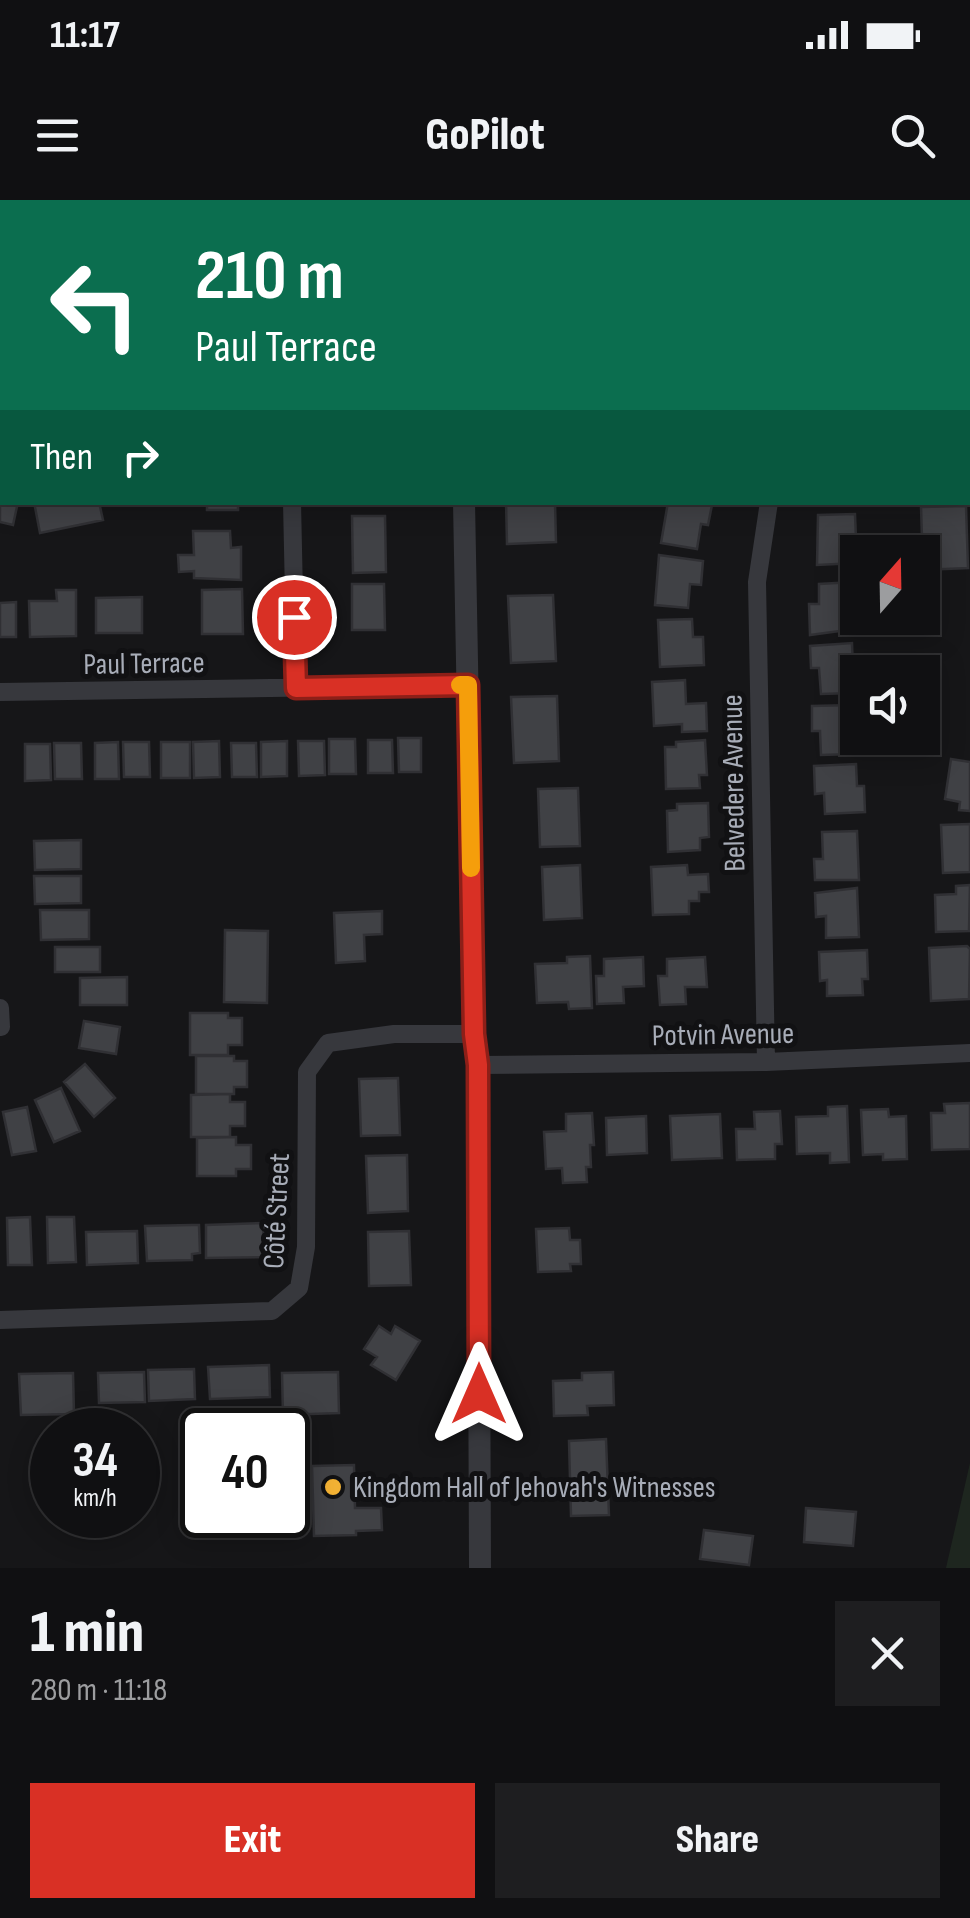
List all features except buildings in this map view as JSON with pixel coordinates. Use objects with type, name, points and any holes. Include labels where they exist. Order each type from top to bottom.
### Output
[{"type":"street","points":[[292,505],[296,688]]},
{"type":"street","points":[[464,505],[474,1034],[478,1065],[480,1568]]},
{"type":"street","name":"Belvedere Avenue","points":[[766,1062],[757,582],[769,505]]},
{"type":"street","name":"Paul Terrace","points":[[0,692],[468,685]]},
{"type":"street","points":[[0,1008],[1,1027]]},
{"type":"street","name":"Côté Street","points":[[0,1320],[272,1311],[299,1288],[306,1246],[307,1072],[328,1043],[394,1034],[474,1034]]},
{"type":"street","name":"Potvin Avenue","points":[[478,1065],[766,1062],[970,1053]]},
{"type":"shaded area","points":[[970,1463],[970,1568],[946,1568]]},
{"type":"slow traffic","points":[[460,685],[468,685],[471,868]]},
{"type":"place","name":"Kingdom Hall of Jehovah's Witnesses","points":[[333,1487]]},
{"type":"route","points":[[294,617],[296,688],[468,685],[474,1034],[478,1065],[479,1394]]}]
